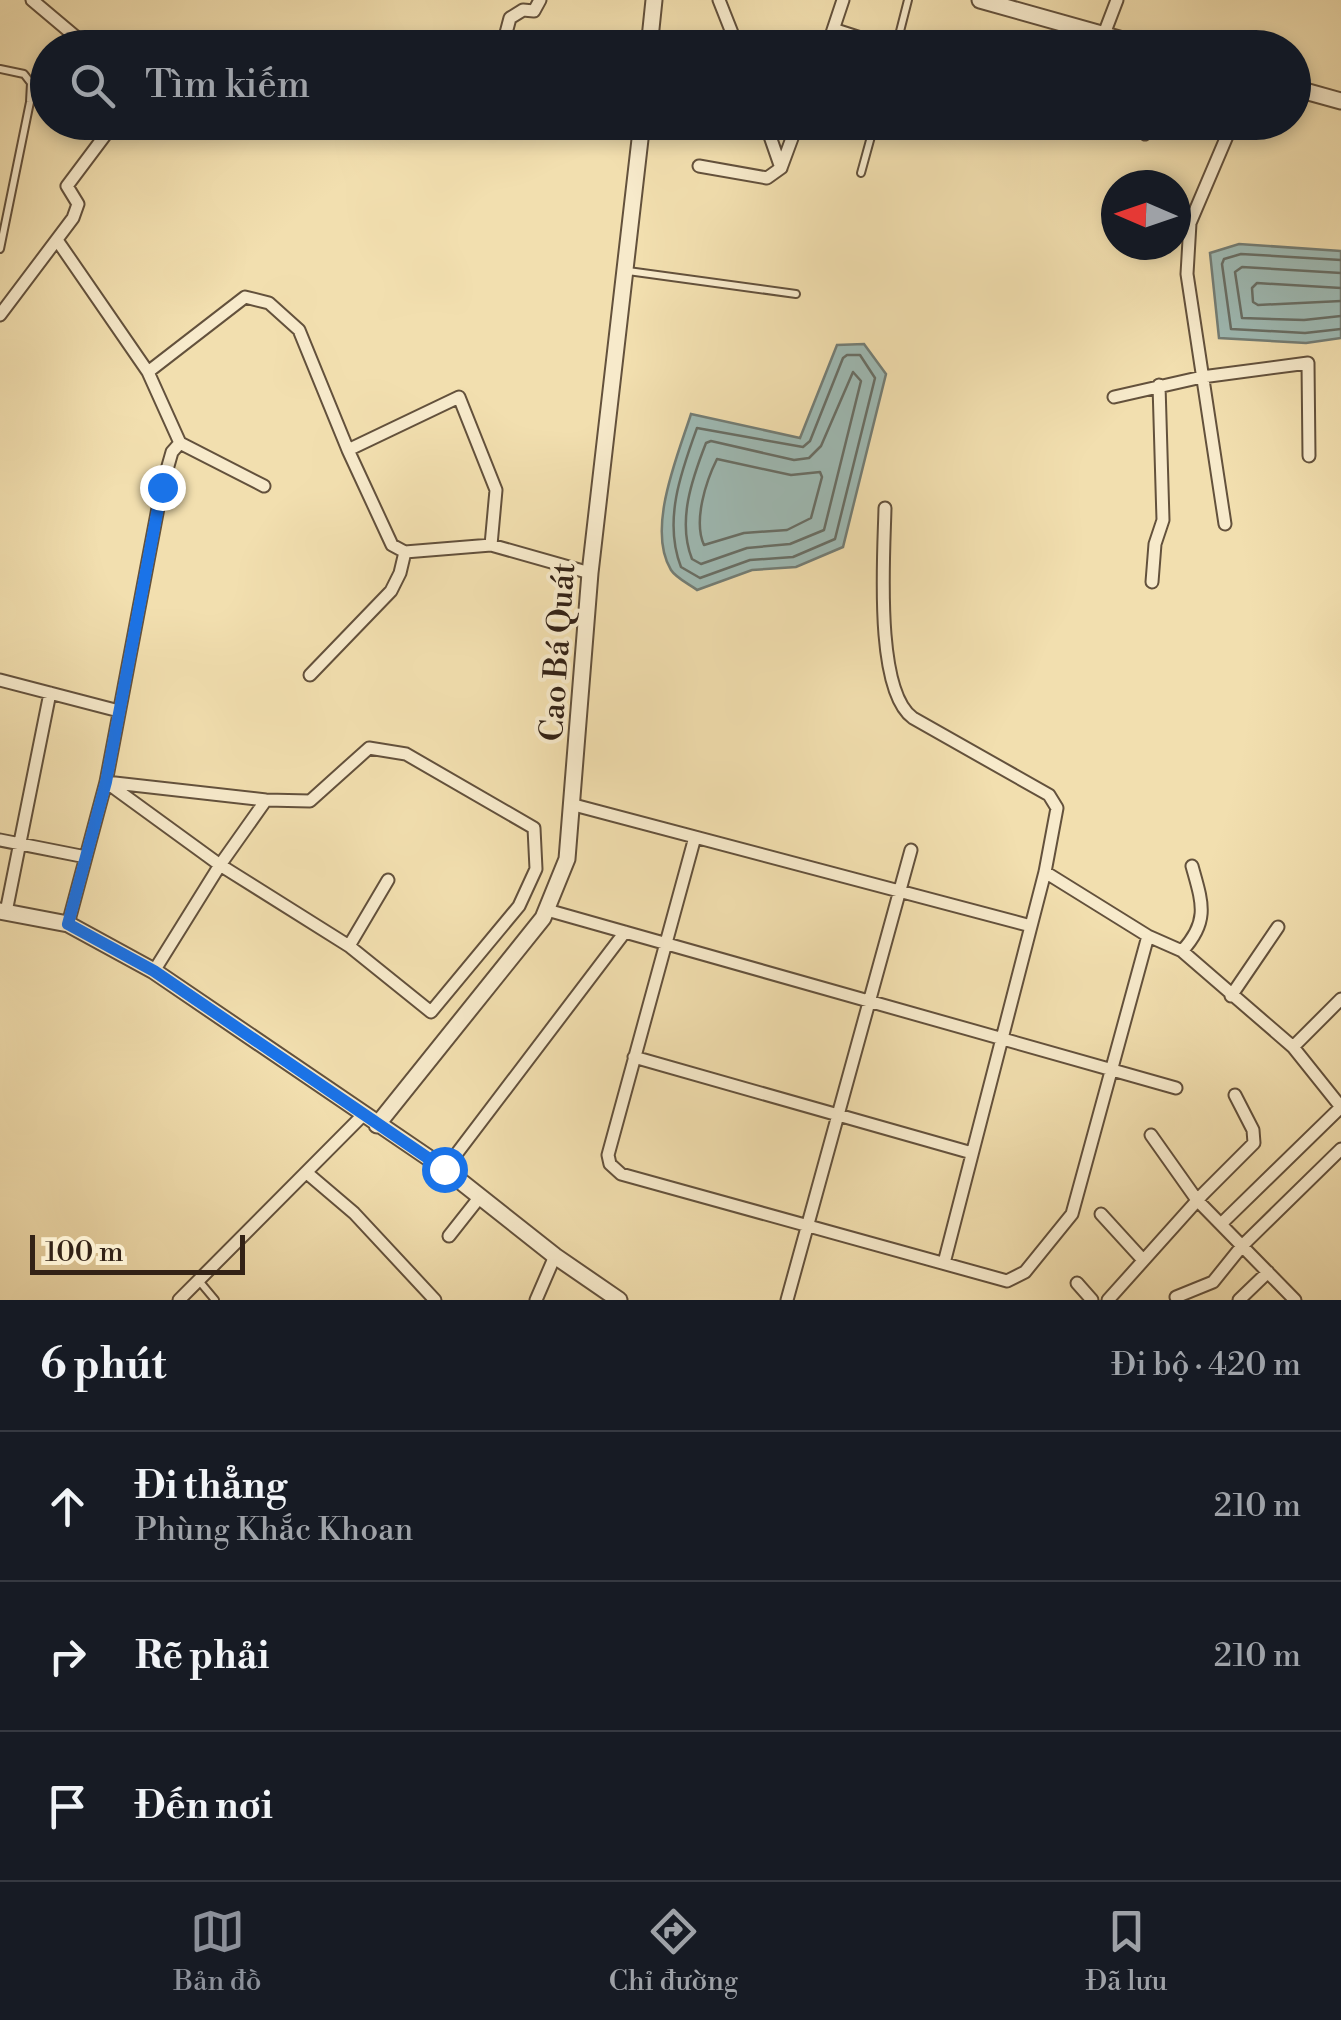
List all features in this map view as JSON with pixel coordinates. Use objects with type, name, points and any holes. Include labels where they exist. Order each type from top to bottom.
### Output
[{"type":"street","points":[[32,0],[68,30]]},
{"type":"street","points":[[507,30],[510,18],[523,10],[534,11],[540,0]]},
{"type":"street","points":[[651,30],[654,0]]},
{"type":"street","points":[[719,0],[731,30]]},
{"type":"street","points":[[834,30],[842,0]]},
{"type":"street","points":[[980,0],[1011,4],[1092,30]]},
{"type":"street","points":[[1105,30],[1116,0]]},
{"type":"street","points":[[1311,93],[1341,101]]},
{"type":"street","points":[[0,316],[73,218],[78,204],[66,186],[101,140]]},
{"type":"street","name":"Cao Bá Quát","points":[[370,1120],[547,910],[568,860],[590,573],[640,140]]},
{"type":"street","points":[[771,140],[781,168]]},
{"type":"street","points":[[699,166],[767,178],[781,168],[791,140]]},
{"type":"street","points":[[1225,140],[1190,224],[1187,274],[1225,524]]},
{"type":"street","points":[[57,240],[148,372],[180,443],[264,486]]},
{"type":"street","points":[[148,372],[244,297],[270,303],[299,330],[388,540],[405,552],[491,544],[590,573]]},
{"type":"street","points":[[1114,398],[1202,377],[1308,363],[1309,456]]},
{"type":"street","points":[[1152,582],[1155,544],[1163,520],[1159,385]]},
{"type":"street","points":[[348,450],[459,396],[496,490],[491,544]]},
{"type":"street","points":[[68,924],[106,782],[162,487],[172,452],[180,443]]},
{"type":"street","points":[[885,508],[884,634],[898,704],[912,718],[1054,799],[1058,815],[944,1263]]},
{"type":"street","points":[[310,676],[391,591],[405,552]]},
{"type":"street","points":[[0,680],[119,711]]},
{"type":"street","points":[[50,693],[3,912],[68,924],[154,971],[444,1169],[555,1256],[619,1300]]},
{"type":"street","points":[[369,748],[406,754],[534,828],[536,870],[519,906],[431,1012],[349,946],[220,865],[106,782],[266,800],[310,800],[369,748]]},
{"type":"street","points":[[154,971],[266,800]]},
{"type":"street","points":[[574,805],[1031,926]]},
{"type":"street","points":[[695,837],[608,1155],[616,1171],[1014,1280],[1064,1228],[1072,1214],[1148,936]]},
{"type":"street","points":[[0,840],[86,856]]},
{"type":"street","points":[[787,1300],[911,850]]},
{"type":"street","points":[[1182,951],[1195,937],[1204,908],[1192,866]]},
{"type":"street","points":[[1045,872],[1148,936],[1182,951],[1293,1048],[1341,1107],[1221,1224]]},
{"type":"street","points":[[349,946],[388,880]]},
{"type":"street","points":[[547,910],[1176,1088]]},
{"type":"street","points":[[1230,996],[1278,928]]},
{"type":"street","points":[[444,1169],[625,932]]},
{"type":"street","points":[[1293,1048],[1341,999]]},
{"type":"street","points":[[634,1057],[972,1153]]},
{"type":"street","points":[[1108,1300],[1254,1143],[1253,1130],[1235,1095]]},
{"type":"street","points":[[179,1300],[307,1173],[370,1120]]},
{"type":"street","points":[[1150,1135],[1197,1200],[1295,1300]]},
{"type":"street","points":[[1176,1297],[1213,1282],[1242,1246],[1341,1148]]},
{"type":"street","points":[[307,1173],[354,1213],[436,1300]]},
{"type":"street","points":[[449,1236],[478,1198]]},
{"type":"street","points":[[1101,1214],[1143,1260]]},
{"type":"street","points":[[536,1300],[555,1256]]},
{"type":"street","points":[[1239,1300],[1268,1272]]},
{"type":"street","points":[[1077,1283],[1092,1300]]},
{"type":"lane","points":[[901,30],[908,0]]},
{"type":"lane","points":[[835,27],[844,30]]},
{"type":"lane","points":[[0,70],[24,74],[30,83],[30,102],[5,201],[0,249]]},
{"type":"lane","points":[[862,173],[870,140]]},
{"type":"lane","points":[[627,271],[796,294]]},
{"type":"lane","points":[[200,1282],[215,1300]]},
{"type":"water","points":[[1239,244],[1341,251],[1341,338],[1306,343],[1219,338],[1210,253]]},
{"type":"water","points":[[864,344],[886,374],[843,547],[796,567],[752,570],[697,590],[676,576],[664,553],[663,513],[691,414],[800,438],[837,345]]},
{"type":"route","points":[[162,487],[106,782],[68,924],[154,971],[444,1169]]}]
